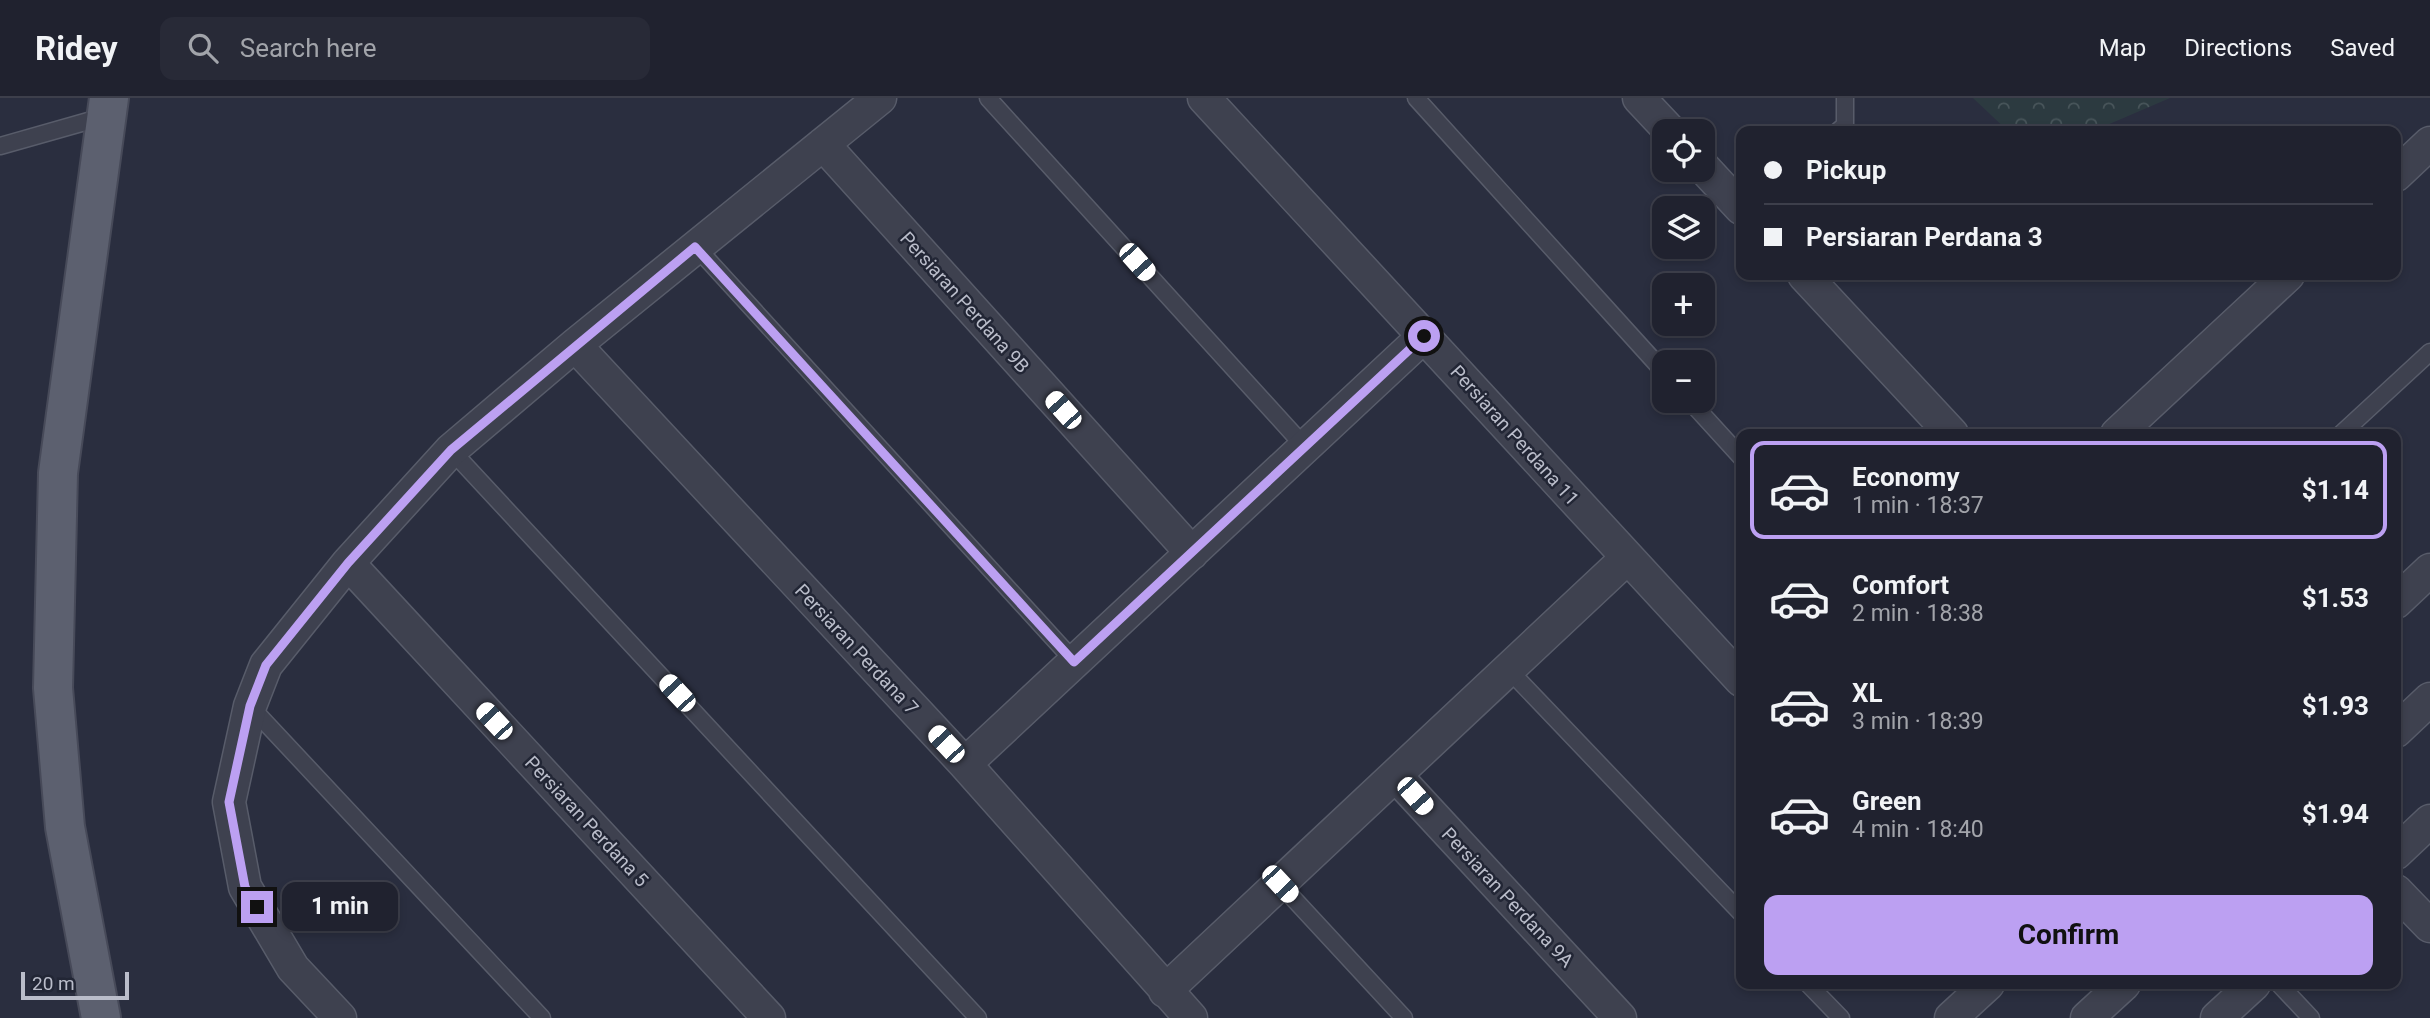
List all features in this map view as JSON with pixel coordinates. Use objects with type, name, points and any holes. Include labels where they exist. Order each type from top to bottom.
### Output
[{"type":"main road","points":[[101,1018],[65,827],[53,688],[58,473],[107,107]]},
{"type":"street","points":[[340,1018],[293,968],[245,887],[229,802],[250,706],[266,665],[348,563],[451,450],[575,345],[880,98]]},
{"type":"street","name":"Persiaran Perdana 11","points":[[1204,98],[1736,675]]},
{"type":"street","points":[[1639,98],[1659,119]]},
{"type":"street","points":[[2401,169],[2430,143]]},
{"type":"street","name":"Persiaran Perdana 9B","points":[[823,144],[1192,553]]},
{"type":"street","points":[[1715,180],[1736,203]]},
{"type":"street","points":[[1809,280],[1947,429]]},
{"type":"street","points":[[2122,429],[2283,280]]},
{"type":"street","points":[[965,764],[1424,336]]},
{"type":"street","name":"Persiaran Perdana 7","points":[[575,345],[965,764],[1191,1018]]},
{"type":"street","points":[[1165,991],[1627,558]]},
{"type":"street","name":"Persiaran Perdana 5","points":[[348,563],[769,1018]]},
{"type":"street","points":[[2401,597],[2430,569]]},
{"type":"street","points":[[2401,726],[2430,699]]},
{"type":"street","name":"Persiaran Perdana 9A","points":[[1396,776],[1620,1018]]},
{"type":"street","points":[[2401,848],[2430,821]]},
{"type":"street","points":[[2401,896],[2430,926]]},
{"type":"street","points":[[1951,1018],[1983,989]]},
{"type":"street","points":[[2091,1017],[2119,989]]},
{"type":"street","points":[[2217,1018],[2249,989]]},
{"type":"lane","points":[[988,98],[1305,447]]},
{"type":"lane","points":[[1416,98],[1652,359]]},
{"type":"lane","points":[[1844,126],[1846,98]]},
{"type":"lane","points":[[0,146],[107,107]]},
{"type":"lane","points":[[695,247],[1074,662]]},
{"type":"lane","points":[[2346,429],[2430,352]]},
{"type":"lane","points":[[1701,413],[1736,452]]},
{"type":"lane","points":[[451,450],[978,1018]]},
{"type":"lane","points":[[1508,669],[1736,909]]},
{"type":"lane","points":[[250,706],[542,1018]]},
{"type":"lane","points":[[1280,884],[1404,1018]]},
{"type":"lane","points":[[1813,989],[1841,1018]]},
{"type":"lane","points":[[2284,989],[2311,1018]]},
{"type":"green space","points":[[1973,98],[2170,98],[2105,126],[2003,126]]},
{"type":"route","points":[[257,907],[245,887],[229,802],[250,706],[266,665],[348,563],[451,450],[695,247],[1074,662],[1424,336]]}]
